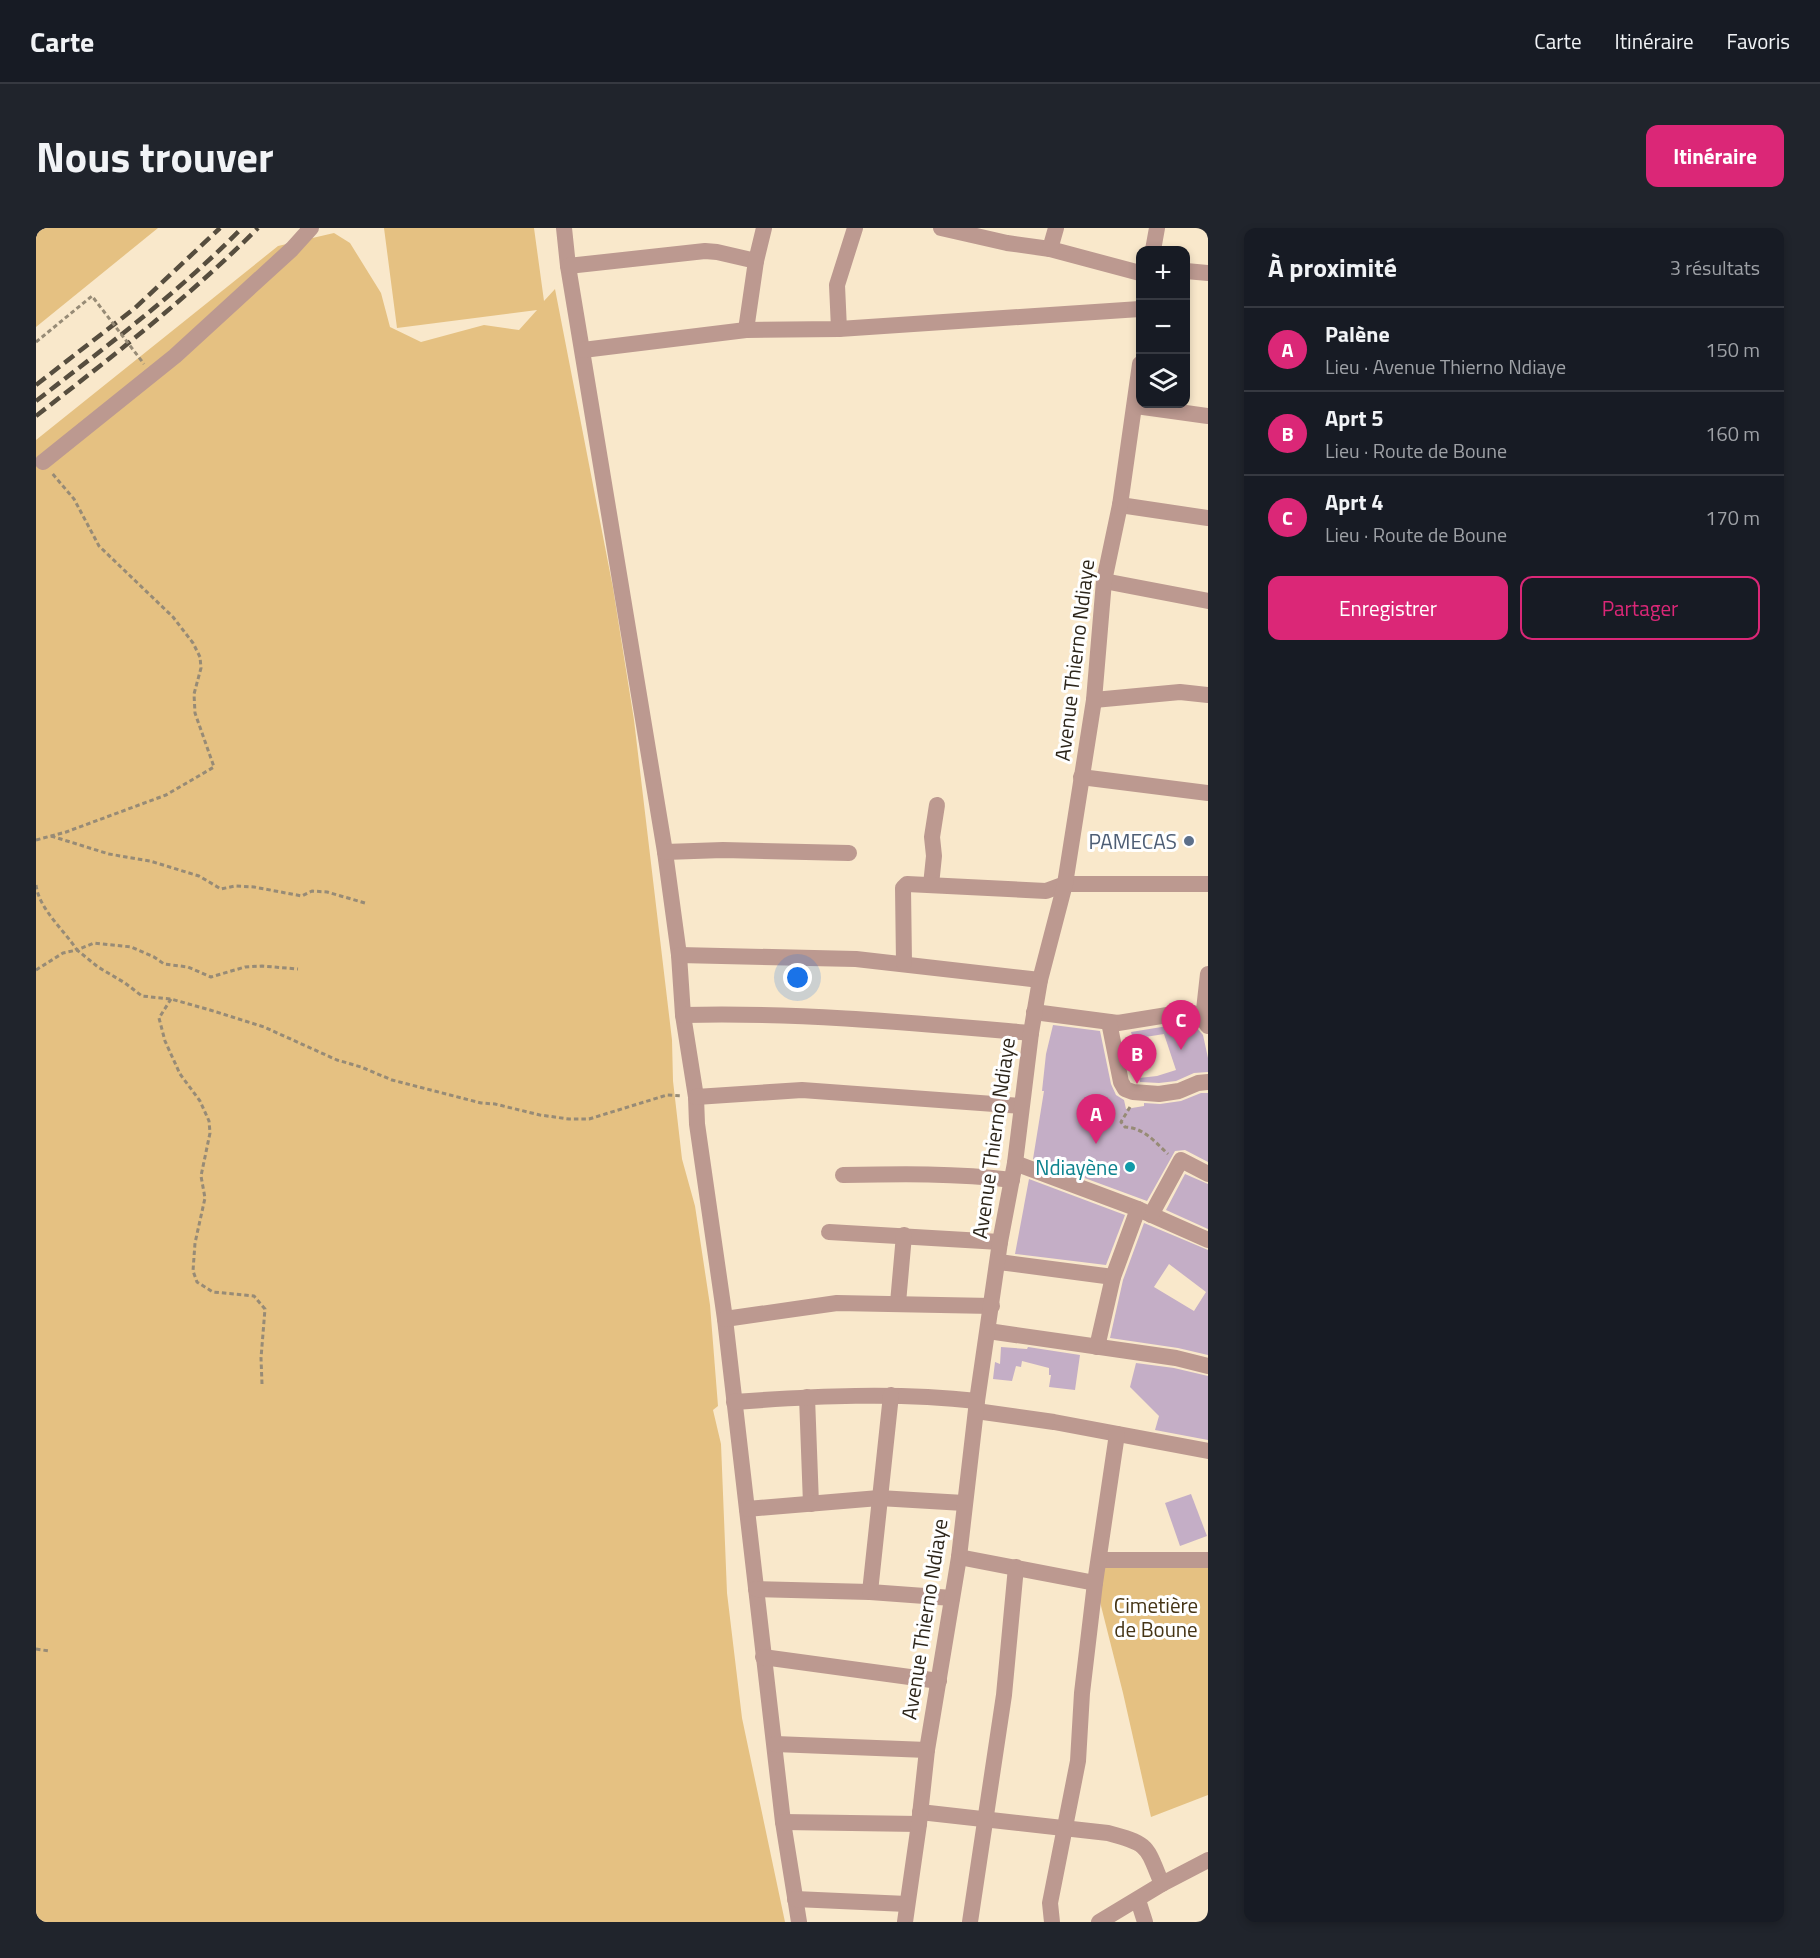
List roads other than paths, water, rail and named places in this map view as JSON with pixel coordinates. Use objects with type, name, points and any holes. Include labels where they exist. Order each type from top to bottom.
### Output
[{"type":"street","points":[[43,462],[175,356],[292,249],[311,228]]},
{"type":"street","points":[[564,228],[568,266],[665,852],[679,955],[683,1015],[725,1319],[783,1822],[799,1922]]},
{"type":"street","points":[[746,330],[756,261],[764,228]]},
{"type":"street","points":[[839,329],[837,285],[855,228]]},
{"type":"street","points":[[941,228],[1007,243],[1050,249],[1136,272]]},
{"type":"street","points":[[1050,249],[1056,228]]},
{"type":"street","points":[[1154,246],[1157,228]]},
{"type":"street","points":[[568,266],[705,251],[756,261]]},
{"type":"street","points":[[1190,271],[1208,273]]},
{"type":"street","points":[[583,350],[746,330],[839,329],[1136,309]]},
{"type":"street","name":"Avenue Thierno Ndiaye","points":[[905,1922],[927,1750],[959,1557],[976,1406],[999,1262],[1000,1242],[1015,1163],[1034,1012],[1065,884],[1094,700],[1104,581],[1120,505],[1136,406]]},
{"type":"street","points":[[1150,408],[1208,416]]},
{"type":"street","points":[[1120,505],[1208,518]]},
{"type":"street","points":[[1104,581],[1208,601]]},
{"type":"street","points":[[1094,700],[1180,692],[1208,695]]},
{"type":"street","points":[[1081,777],[1208,793]]},
{"type":"street","points":[[931,885],[934,856],[932,837],[937,805]]},
{"type":"street","points":[[665,852],[723,850],[849,853]]},
{"type":"street","points":[[903,963],[903,888],[907,884],[1046,891],[1065,884],[1208,884]]},
{"type":"street","points":[[679,955],[856,959],[1041,980]]},
{"type":"street","points":[[1205,1023],[1208,974]]},
{"type":"street","points":[[1034,1012],[1118,1023],[1186,1012],[1193,1013],[1205,1023]]},
{"type":"street","points":[[683,1015],[736,1014],[858,1019],[1031,1033]]},
{"type":"street","points":[[1109,1022],[1121,1082],[1125,1089],[1133,1092],[1160,1094],[1208,1082]]},
{"type":"street","points":[[696,1097],[802,1090],[1021,1106]]},
{"type":"street","points":[[1098,1347],[1113,1277],[1145,1212],[1181,1160],[1208,1174]]},
{"type":"street","points":[[1015,1163],[1145,1212],[1208,1240]]},
{"type":"street","points":[[843,1175],[940,1174],[1012,1180]]},
{"type":"street","points":[[829,1232],[1000,1242]]},
{"type":"street","points":[[898,1303],[904,1235]]},
{"type":"street","points":[[999,1262],[1113,1277]]},
{"type":"street","points":[[725,1319],[837,1303],[992,1306]]},
{"type":"street","points":[[988,1331],[1176,1358],[1208,1366]]},
{"type":"street","points":[[870,1592],[891,1395]]},
{"type":"street","points":[[734,1402],[807,1397],[933,1396],[1208,1451]]},
{"type":"street","points":[[807,1397],[811,1504]]},
{"type":"street","points":[[1052,1922],[1050,1903],[1078,1761],[1082,1693],[1095,1583],[1117,1434]]},
{"type":"street","points":[[747,1509],[879,1498],[964,1503]]},
{"type":"street","points":[[959,1557],[1095,1583]]},
{"type":"street","points":[[1099,1560],[1208,1560]]},
{"type":"street","points":[[970,1922],[1004,1695],[1016,1567]]},
{"type":"street","points":[[756,1589],[870,1592],[952,1598]]},
{"type":"street","points":[[763,1657],[939,1681]]},
{"type":"street","points":[[775,1744],[927,1750]]},
{"type":"street","points":[[783,1822],[920,1818],[1066,1827],[1108,1833],[1140,1843],[1148,1851],[1162,1884]]},
{"type":"street","points":[[1099,1922],[1162,1884],[1206,1866]]},
{"type":"street","points":[[795,1899],[907,1904]]},
{"type":"street","points":[[1138,1900],[1145,1922]]},
{"type":"railway","points":[[36,385],[135,308],[220,228]]},
{"type":"railway","points":[[36,401],[168,296],[242,228]]},
{"type":"railway","points":[[36,416],[178,302],[258,228]]},
{"type":"place","name":"PAMECAS","points":[[1189,841]]},
{"type":"place","name":"Aprt 4","points":[[1181,1050]]},
{"type":"place","name":"Aprt 5","points":[[1137,1084]]},
{"type":"place","name":"Palène","points":[[1096,1144]]},
{"type":"place","name":"Ndiayène","points":[[1130,1167]]},
{"type":"park label","name":"Cimetière de Boune","points":[[1156,1617]]}]
